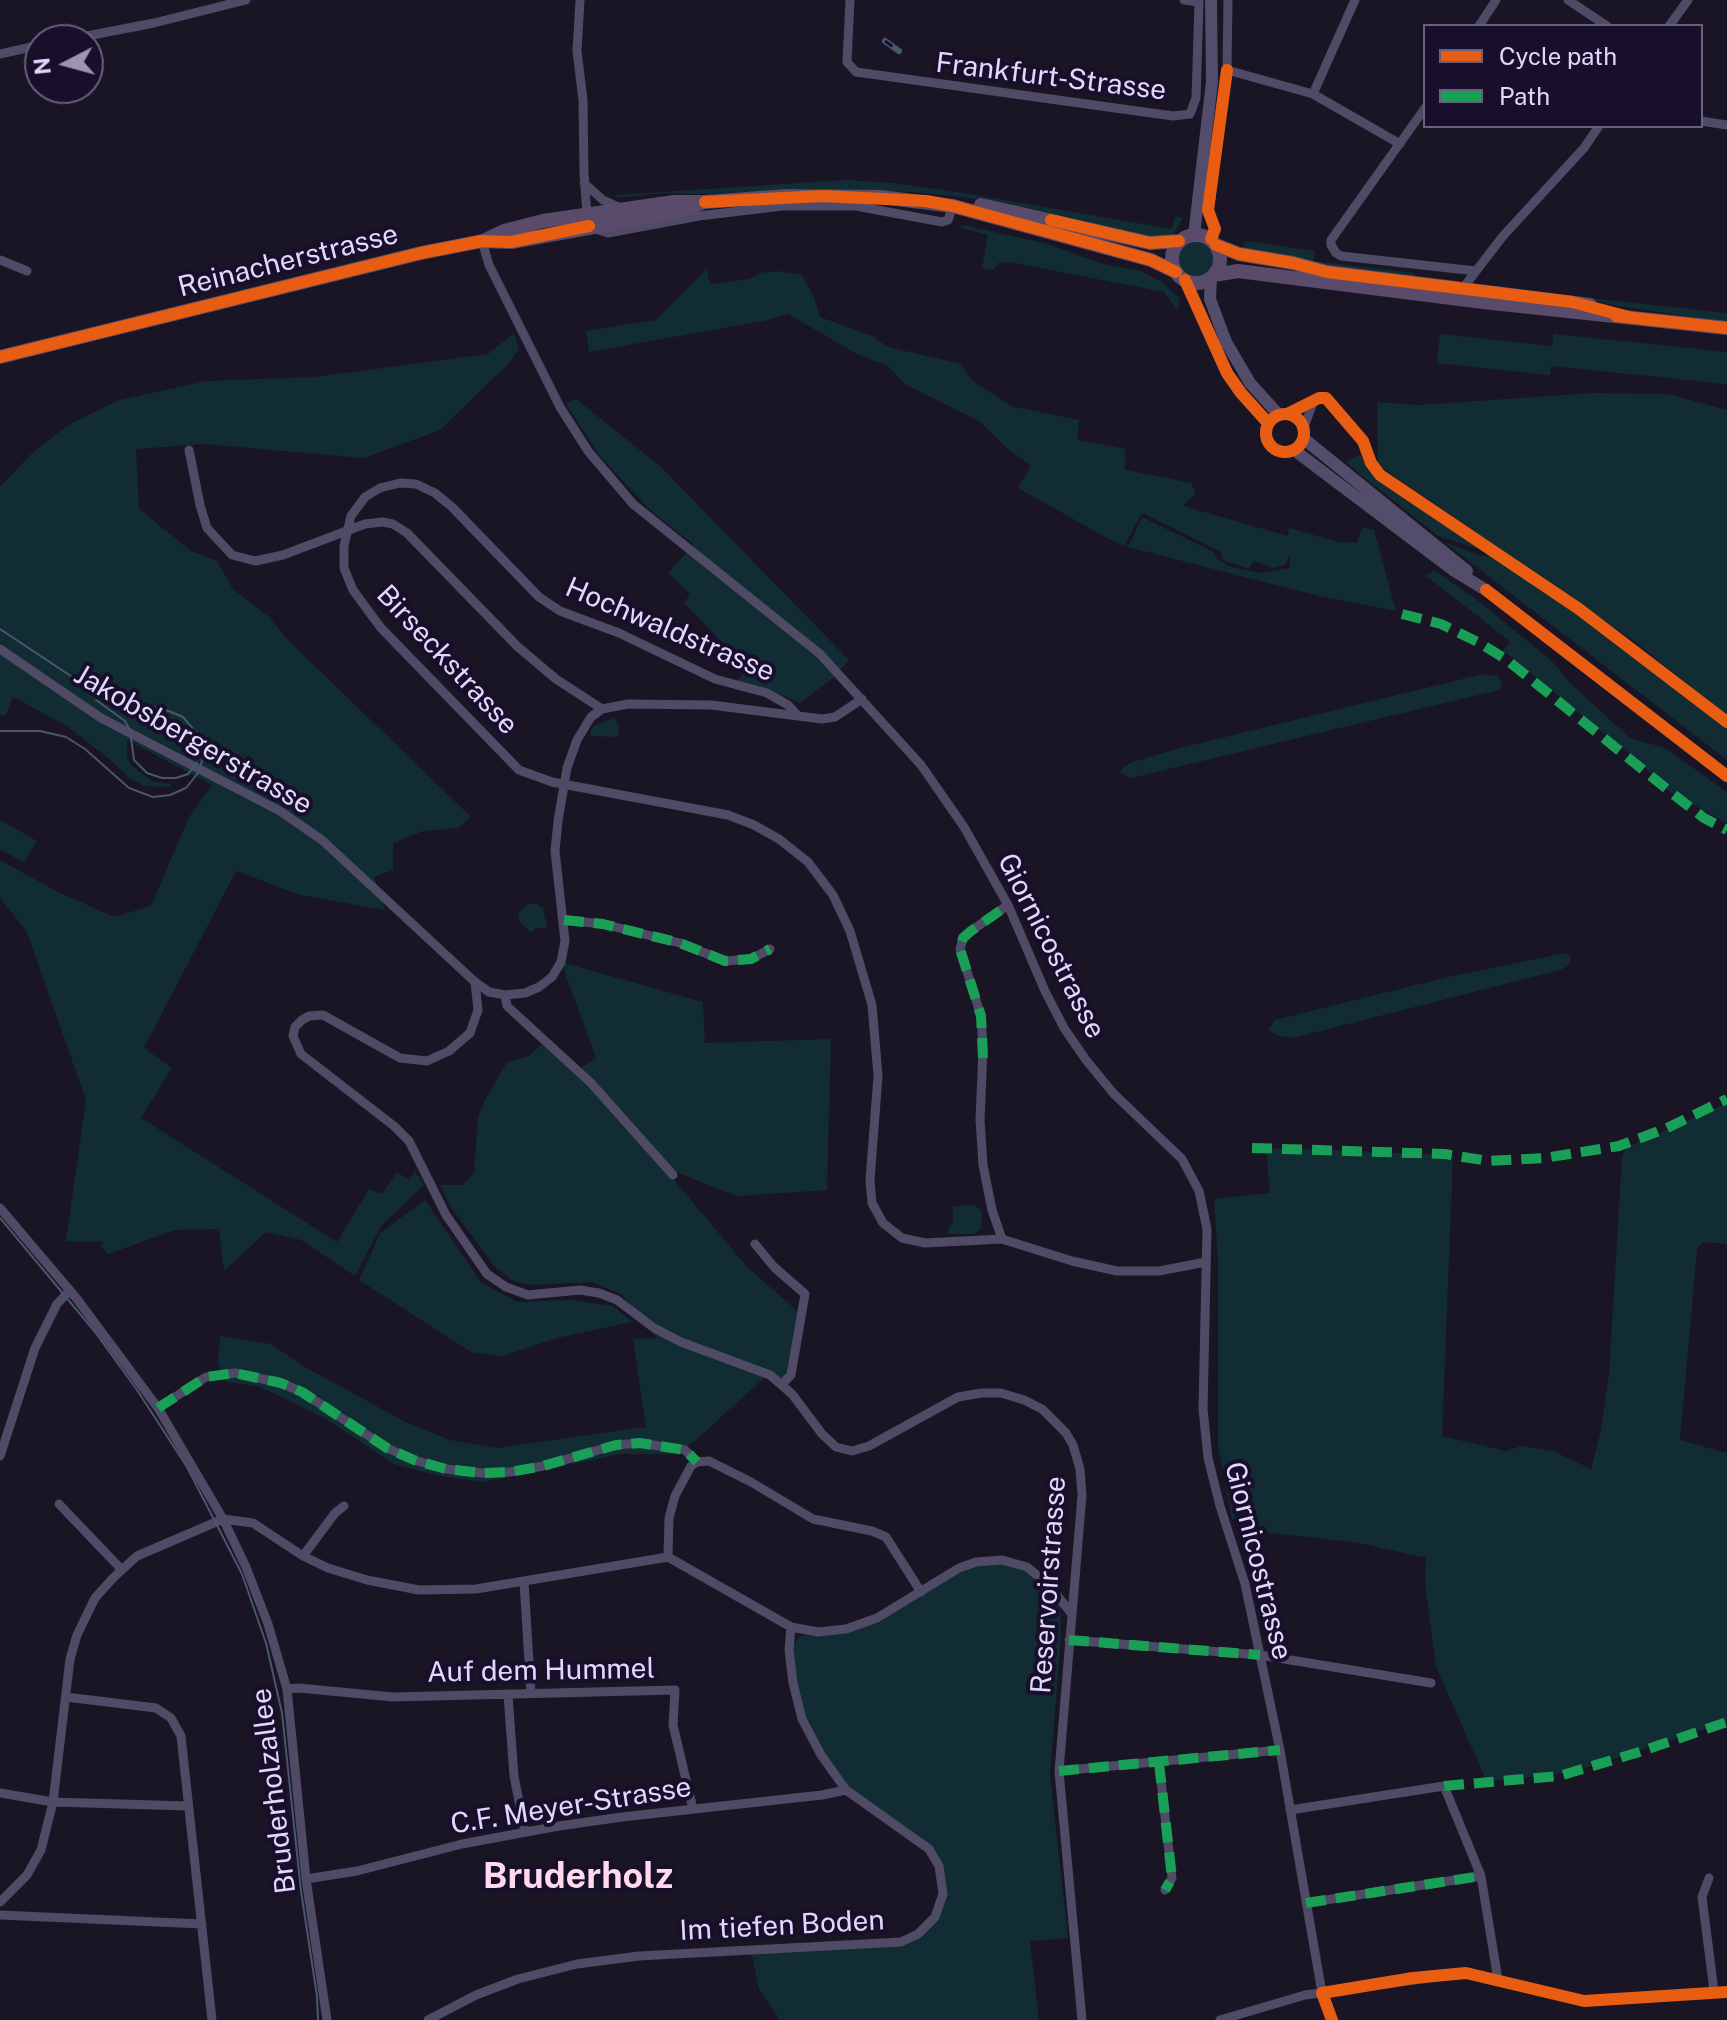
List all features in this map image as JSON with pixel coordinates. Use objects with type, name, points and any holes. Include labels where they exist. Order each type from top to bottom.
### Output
[{"type":"main road","points":[[1194,235],[1212,82],[1211,0]]},
{"type":"main road","name":"Reinacherstrasse","points":[[0,357],[421,253],[482,241],[511,242],[622,209],[674,202],[822,196],[890,198],[953,206],[1151,260],[1181,276]]},
{"type":"main road","name":"Reinacherstrasse","points":[[588,220],[677,212],[705,202]]},
{"type":"main road","name":"Reinacherstrasse","points":[[953,206],[974,204],[1150,243],[1179,241]]},
{"type":"main road","points":[[1278,417],[1250,383],[1226,342],[1210,299],[1213,276],[1220,260],[1216,245],[1211,239],[1194,235],[1179,241],[1172,258],[1227,373],[1241,393],[1278,417],[1300,421],[1304,432],[1486,590],[1727,776]]},
{"type":"main road","points":[[1216,245],[1239,254],[1327,272],[1459,294]]},
{"type":"main road","points":[[1181,276],[1202,282],[1213,276],[1238,271],[1459,294],[1572,302],[1629,317],[1727,328]]},
{"type":"main road","points":[[1278,417],[1265,435],[1272,447],[1283,452],[1294,450],[1453,570],[1486,590]]},
{"type":"main road","points":[[1294,450],[1304,432]]},
{"type":"street","points":[[104,33],[246,0]]},
{"type":"street","points":[[580,0],[577,51],[583,100],[584,183],[588,220]]},
{"type":"street","name":"Frankfurt-Strasse","points":[[850,0],[847,62],[856,72],[1173,116],[1190,114],[1196,98],[1199,2],[1184,0]]},
{"type":"street","points":[[1209,214],[1227,70],[1228,0]]},
{"type":"street","points":[[1313,94],[1355,0]]},
{"type":"street","points":[[1480,24],[1496,0]]},
{"type":"street","points":[[1568,0],[1604,24]]},
{"type":"street","points":[[1670,24],[1688,0]]},
{"type":"street","points":[[0,54],[24,49]]},
{"type":"street","points":[[1227,70],[1313,94],[1400,144]]},
{"type":"street","points":[[1423,111],[1331,240],[1331,245],[1341,256],[1476,271]]},
{"type":"street","points":[[1703,121],[1727,125]]},
{"type":"street","points":[[1459,294],[1512,226],[1584,148],[1598,128]]},
{"type":"street","points":[[584,183],[603,200],[622,209]]},
{"type":"street","name":"Reinacherstrasse","points":[[588,220],[608,233],[730,211],[782,206],[856,206],[942,222],[948,220],[953,206]]},
{"type":"street","name":"Giornicostrasse","points":[[482,241],[489,265],[560,407],[588,451],[633,504],[820,654],[921,765],[964,827],[1008,905],[1045,991],[1086,1060],[1114,1094],[1182,1159],[1199,1191],[1207,1229],[1203,1409],[1208,1458],[1245,1584],[1280,1750],[1322,1993],[1332,2020]]},
{"type":"street","points":[[0,260],[27,271]]},
{"type":"street","points":[[1278,417],[1319,398],[1326,398],[1363,441],[1371,463],[1380,475],[1579,609],[1727,722]]},
{"type":"street","points":[[1304,432],[1313,403]]},
{"type":"street","points":[[189,450],[207,528],[232,555],[255,561],[347,530],[382,522],[393,524],[407,533],[518,647],[556,679],[602,709]]},
{"type":"street","name":"Hochwaldstrasse","points":[[347,530],[351,516],[365,497],[380,488],[400,483],[416,484],[435,493],[452,507],[539,597],[560,611],[619,633],[715,679],[767,693],[788,705],[798,716]]},
{"type":"street","name":"Birseckstrasse","points":[[347,530],[344,568],[353,590],[381,628],[519,770],[563,784],[728,815],[763,829],[808,862],[833,895],[850,931],[872,1005],[878,1076],[870,1180],[872,1203],[883,1223],[902,1238],[925,1243],[1002,1239]]},
{"type":"street","name":"Jakobsbergerstrasse","points":[[0,649],[101,718],[280,811],[322,840],[475,982],[489,992],[505,995]]},
{"type":"street","points":[[673,1175],[591,1083],[507,1006],[505,995],[525,993],[539,987],[552,977],[561,962],[565,941],[564,920],[555,851],[563,784],[584,725],[602,709],[628,704],[711,705],[822,719],[835,717],[862,699]]},
{"type":"street","points":[[1008,905],[963,938],[960,949],[981,1016],[983,1165],[992,1210],[1002,1239],[1072,1261],[1117,1271],[1159,1271],[1206,1262]]},
{"type":"street","points":[[564,920],[603,924],[665,939],[725,961],[751,959],[770,949]]},
{"type":"street","name":"Reservoirstrasse","points":[[475,982],[478,1010],[470,1033],[449,1051],[427,1061],[400,1058],[317,1014],[302,1020],[295,1027],[295,1046],[409,1141],[446,1215],[487,1274],[496,1281],[528,1295],[580,1290],[617,1300],[654,1328],[681,1342],[770,1375],[782,1384],[836,1447],[852,1451],[869,1446],[958,1397],[982,1393],[1001,1393],[1042,1409],[1066,1433],[1080,1469],[1082,1495],[1059,1771],[1082,2020]]},
{"type":"street","name":"Bruderholzallee","points":[[0,1208],[70,1290],[158,1408],[223,1519],[246,1567],[268,1624],[287,1689],[306,1879],[327,2020]]},
{"type":"street","points":[[755,1244],[774,1267],[805,1294],[791,1375],[782,1384]]},
{"type":"street","points":[[0,1456],[35,1348],[57,1304],[70,1290]]},
{"type":"street","points":[[158,1408],[206,1377],[235,1373],[281,1383],[302,1392],[387,1448],[446,1469],[510,1472],[616,1445],[640,1443],[685,1450],[697,1462]]},
{"type":"street","points":[[668,1557],[669,1518],[675,1496],[687,1471],[697,1462],[709,1461],[813,1519],[872,1531],[886,1537],[921,1592]]},
{"type":"street","points":[[59,1504],[122,1570]]},
{"type":"street","points":[[303,1556],[335,1513],[344,1506]]},
{"type":"street","points":[[0,1902],[27,1875],[41,1850],[53,1802],[70,1659],[77,1635],[95,1598],[137,1556],[223,1519],[253,1523],[303,1556],[367,1580],[419,1590],[476,1589],[668,1557],[791,1627],[818,1632],[846,1629],[877,1618],[959,1568],[976,1562],[1002,1560],[1027,1567],[1049,1585],[1071,1613]]},
{"type":"street","points":[[524,1582],[531,1694]]},
{"type":"street","name":"Im tiefen Boden","points":[[428,2020],[476,1995],[518,1979],[577,1964],[639,1956],[901,1942],[918,1934],[935,1917],[943,1894],[939,1866],[929,1849],[846,1790],[821,1755],[802,1719],[789,1650],[791,1627]]},
{"type":"street","points":[[1069,1640],[1260,1655],[1431,1683]]},
{"type":"street","name":"Auf dem Hummel","points":[[287,1689],[393,1697],[675,1690],[673,1725],[693,1809]]},
{"type":"street","points":[[508,1695],[514,1776],[525,1832]]},
{"type":"street","points":[[66,1697],[156,1708],[171,1718],[181,1736],[212,2020]]},
{"type":"street","points":[[1059,1771],[1280,1750]]},
{"type":"street","points":[[1159,1763],[1172,1878],[1165,1890]]},
{"type":"street","points":[[1290,1810],[1444,1786],[1481,1876],[1498,1980]]},
{"type":"street","name":"C.F. Meyer-Strasse","points":[[306,1879],[357,1871],[462,1844],[525,1832],[846,1790]]},
{"type":"street","points":[[0,1793],[53,1802],[188,1806]]},
{"type":"street","points":[[1306,1903],[1481,1876]]},
{"type":"street","points":[[1220,2020],[1305,1995],[1466,1973],[1584,2001],[1719,1992],[1702,1897],[1709,1878]]},
{"type":"street","points":[[0,1915],[202,1924]]},
{"type":"shaded area","points":[[846,180],[963,193],[1172,229],[1175,216],[1183,218],[1173,235],[1155,238],[980,199],[914,192],[802,189],[665,193],[616,198],[616,195]]},
{"type":"shaded area","points":[[963,225],[1048,244],[1100,263],[1140,271],[1162,282],[1180,299],[1178,311],[1164,292],[1009,262],[998,263],[994,270],[982,268],[988,235],[958,227]]},
{"type":"shaded area","points":[[1247,241],[1315,251],[1314,261],[1415,273],[1415,278],[1328,267],[1243,250]]},
{"type":"shaded area","points":[[1196,242],[1208,247],[1213,259],[1208,271],[1196,276],[1184,271],[1179,259],[1184,247]]},
{"type":"shaded area","points":[[707,269],[710,284],[750,279],[759,273],[777,271],[802,275],[820,317],[872,336],[888,347],[961,364],[973,381],[1011,406],[1079,420],[1077,440],[1125,449],[1125,470],[1192,483],[1195,495],[1183,505],[1190,508],[1288,536],[1289,528],[1338,542],[1357,543],[1362,527],[1374,530],[1396,611],[1319,596],[1128,547],[1142,517],[1214,552],[1217,559],[1231,567],[1261,573],[1290,568],[1289,554],[1286,564],[1274,568],[1253,561],[1249,569],[1222,560],[1221,552],[1142,513],[1124,546],[1109,539],[1018,488],[1031,466],[979,421],[905,384],[888,366],[859,355],[788,314],[589,352],[586,331],[656,320]]},
{"type":"shaded area","points":[[1580,297],[1727,313],[1727,322],[1618,306]]},
{"type":"shaded area","points":[[514,333],[519,349],[508,364],[440,430],[364,458],[204,444],[136,449],[139,509],[191,551],[217,561],[233,589],[268,616],[289,641],[471,817],[458,828],[423,831],[393,843],[393,870],[374,877],[385,910],[300,895],[236,871],[144,1048],[172,1068],[141,1118],[337,1242],[369,1189],[382,1194],[397,1172],[409,1180],[415,1171],[424,1185],[382,1225],[355,1276],[301,1240],[266,1232],[224,1271],[219,1229],[175,1230],[108,1254],[101,1247],[103,1242],[66,1241],[86,1100],[27,932],[0,898],[0,860],[58,892],[114,917],[151,906],[189,817],[212,785],[127,740],[127,757],[132,766],[152,781],[171,784],[170,787],[144,786],[128,777],[67,726],[13,697],[6,715],[0,715],[0,487],[34,451],[70,424],[119,400],[207,381],[315,377],[488,354]]},
{"type":"shaded area","points":[[1440,334],[1552,346],[1554,334],[1727,352],[1727,384],[1551,366],[1550,375],[1437,363]]},
{"type":"shaded area","points":[[1594,393],[1668,394],[1727,410],[1727,716],[1634,641],[1378,465],[1377,402],[1419,405]]},
{"type":"shaded area","points":[[576,399],[661,467],[849,660],[833,678],[800,703],[738,682],[746,667],[684,603],[690,594],[668,573],[694,545],[651,511],[598,454],[566,403]]},
{"type":"shaded area","points":[[1360,455],[1376,478],[1485,551],[1438,536],[1345,462]]},
{"type":"shaded area","points":[[1444,542],[1481,556],[1492,556],[1597,626],[1651,667],[1727,726],[1727,760]]},
{"type":"shaded area","points":[[1434,570],[1473,597],[1552,661],[1571,684],[1630,738],[1665,748],[1727,792],[1727,823],[1670,792],[1639,762],[1503,650],[1511,642],[1426,576]]},
{"type":"shaded area","points":[[1483,674],[1498,676],[1502,683],[1499,690],[1131,778],[1119,772],[1130,763],[1176,749]]},
{"type":"shaded area","points":[[615,717],[619,729],[617,737],[591,736],[594,726]]},
{"type":"shaded area","points":[[0,820],[37,841],[24,863],[0,849]]},
{"type":"shaded area","points":[[534,903],[543,908],[547,928],[536,928],[531,933],[520,922],[518,914],[526,905]]},
{"type":"shaded area","points":[[1565,953],[1571,957],[1568,966],[1560,970],[1293,1038],[1268,1030],[1275,1020],[1448,977]]},
{"type":"shaded area","points":[[561,962],[703,1002],[705,1043],[831,1039],[827,1190],[737,1196],[673,1171],[580,1068],[596,1058]]},
{"type":"shaded area","points":[[542,1044],[586,1084],[665,1169],[747,1267],[802,1315],[791,1375],[782,1384],[765,1377],[695,1441],[676,1454],[621,1454],[483,1482],[435,1475],[394,1464],[326,1419],[271,1392],[257,1386],[226,1382],[218,1363],[220,1336],[271,1344],[305,1367],[407,1423],[450,1440],[497,1448],[646,1427],[633,1339],[657,1338],[621,1294],[592,1282],[531,1285],[513,1281],[494,1266],[449,1204],[440,1185],[462,1185],[474,1173],[478,1117],[485,1100],[507,1062],[529,1056]]},
{"type":"shaded area","points":[[1727,1103],[1727,1244],[1703,1242],[1697,1249],[1680,1440],[1727,1453],[1727,1722],[1573,1772],[1487,1782],[1436,1667],[1425,1583],[1426,1558],[1354,1542],[1269,1533],[1232,1519],[1218,1446],[1218,1260],[1214,1199],[1270,1193],[1266,1148],[1453,1155],[1442,1436],[1506,1451],[1521,1446],[1553,1451],[1591,1469],[1600,1435],[1609,1375],[1622,1157],[1626,1148]]},
{"type":"shaded area","points":[[425,1200],[481,1282],[517,1302],[569,1300],[613,1306],[632,1322],[557,1338],[503,1356],[471,1352],[359,1280],[380,1233]]},
{"type":"shaded area","points":[[975,1205],[982,1211],[981,1228],[974,1234],[948,1234],[949,1226],[953,1224],[953,1206]]},
{"type":"shaded area","points":[[1002,1560],[1027,1567],[1060,1601],[1061,1636],[1050,1775],[1068,1938],[1030,1941],[1039,2020],[780,2020],[759,1989],[751,1951],[901,1942],[935,1917],[943,1894],[939,1866],[929,1849],[846,1790],[802,1719],[789,1650],[800,1636],[877,1618],[959,1568]]},
{"type":"tram line","points":[[0,629],[98,694],[183,717],[199,736],[203,758],[198,773],[186,788],[170,795],[153,797],[129,788],[85,749],[66,737],[40,731],[0,731]]},
{"type":"tram line","points":[[96,700],[125,721],[130,730],[134,760],[147,773],[176,778],[188,774],[197,763]]},
{"type":"tram line","points":[[0,1218],[95,1332],[137,1390],[187,1467],[242,1574],[266,1643],[282,1713],[318,2020]]},
{"type":"railway","points":[[885,41],[899,51]]},
{"type":"marked path","points":[[1402,614],[1441,624],[1507,660],[1704,818],[1727,830]]},
{"type":"marked path","points":[[983,1058],[981,1016],[960,949],[963,938],[1008,905]]},
{"type":"marked path","points":[[564,920],[603,924],[680,943],[725,961],[751,959],[770,949]]},
{"type":"marked path","points":[[1252,1148],[1445,1154],[1488,1161],[1544,1158],[1619,1146],[1667,1128],[1727,1099]]},
{"type":"marked path","points":[[158,1408],[206,1377],[235,1373],[281,1383],[302,1392],[387,1448],[446,1469],[510,1472],[616,1445],[640,1443],[685,1450],[697,1462]]},
{"type":"marked path","points":[[1069,1640],[1260,1655]]},
{"type":"marked path","points":[[1444,1786],[1559,1776],[1727,1722]]},
{"type":"marked path","points":[[1059,1771],[1280,1750]]},
{"type":"marked path","points":[[1159,1763],[1172,1878],[1165,1890]]},
{"type":"marked path","points":[[1306,1903],[1481,1876]]},
{"type":"cycle path","points":[[1211,239],[1215,229],[1208,210],[1227,70]]},
{"type":"cycle path","points":[[705,202],[822,196],[926,201],[1151,260],[1176,272]]},
{"type":"cycle path","points":[[1051,220],[1150,243],[1179,241]]},
{"type":"cycle path","points":[[0,357],[421,253],[482,241],[511,242],[589,226]]},
{"type":"cycle path","points":[[1216,245],[1239,254],[1327,272],[1572,302],[1629,317]]},
{"type":"cycle path","points":[[1185,280],[1227,373],[1268,423]]},
{"type":"cycle path","points":[[1616,316],[1727,328]]},
{"type":"cycle path","points":[[1289,413],[1319,398],[1326,398],[1363,441],[1371,463],[1380,475],[1579,609],[1727,722]]},
{"type":"cycle path","points":[[1285,414],[1299,419],[1304,433],[1299,447],[1285,452],[1271,447],[1266,433],[1271,419],[1285,414]]},
{"type":"cycle path","points":[[1486,590],[1727,776]]},
{"type":"cycle path","points":[[1332,2020],[1322,1993],[1466,1973],[1584,2001],[1727,1992]]},
{"type":"district","name":"Bruderholz","points":[[578,1877]]}]
